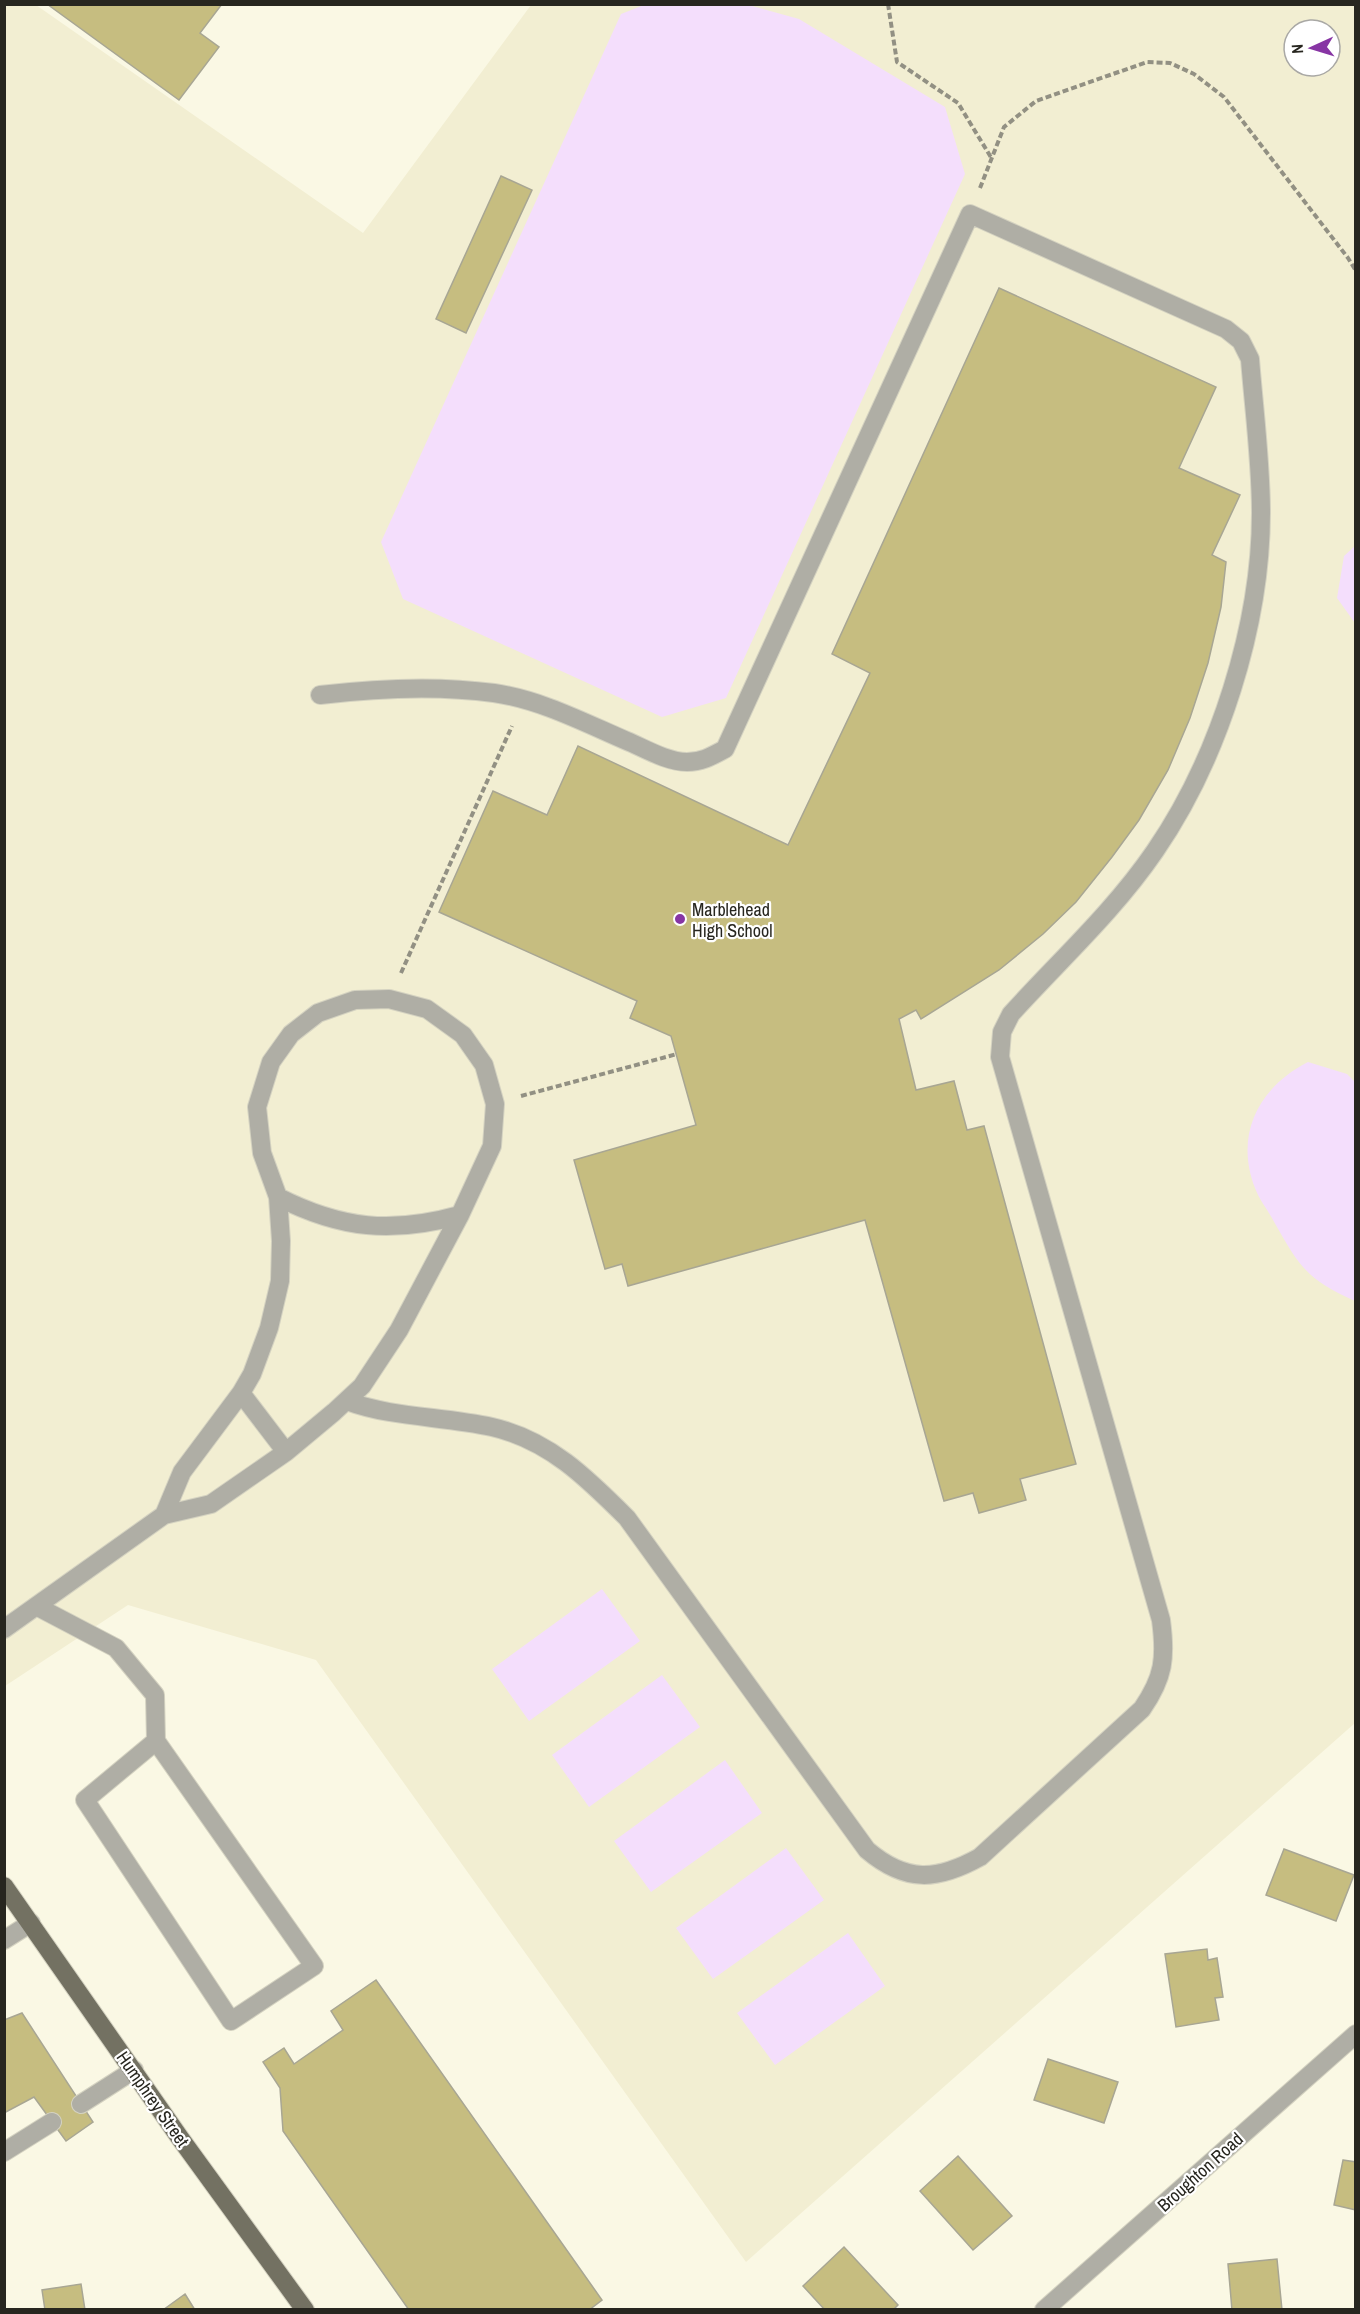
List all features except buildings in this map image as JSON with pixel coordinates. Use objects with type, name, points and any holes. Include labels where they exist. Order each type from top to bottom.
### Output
[{"type":"main road","name":"Humphrey Street","points":[[4,1886],[305,2310]]},
{"type":"street","points":[[320,695],[371,689],[429,687],[524,699],[660,755],[685,762],[707,759],[725,749],[970,214],[1226,329],[1241,341],[1250,359],[1261,513],[1256,583],[1243,647],[1222,719],[1192,788],[1156,850],[1104,917],[1011,1014],[1002,1032],[999,1056],[1161,1620],[1164,1643],[1163,1665],[1157,1687],[1142,1709],[980,1857],[956,1870],[927,1876],[907,1874],[886,1866],[867,1850],[651,1549],[627,1518],[581,1472],[530,1439],[492,1427],[374,1411],[346,1401]]},
{"type":"street","points":[[4,1629],[164,1515],[211,1504],[286,1452],[362,1386],[399,1330],[460,1215],[492,1146],[495,1104],[483,1065],[463,1035],[427,1009],[389,999],[355,1000],[318,1013],[291,1034],[271,1062],[257,1107],[262,1153],[278,1197],[280,1281],[269,1328],[252,1374],[241,1393],[182,1472],[164,1515]]},
{"type":"street","points":[[278,1197],[306,1211],[337,1221],[368,1226],[399,1227],[460,1215]]},
{"type":"street","points":[[241,1393],[286,1452]]},
{"type":"street","points":[[36,1606],[116,1648],[154,1695],[156,1741],[314,1966],[231,2021],[85,1800],[156,1741]]},
{"type":"street","points":[[4,1940],[31,1923]]},
{"type":"street","name":"Broughton Road","points":[[1044,2310],[1356,2034]]},
{"type":"street","points":[[81,2104],[134,2070]]},
{"type":"street","points":[[4,2152],[52,2122]]},
{"type":"path","points":[[888,4],[897,62],[958,103],[992,159]]},
{"type":"path","points":[[970,214],[1004,127],[1036,100],[1147,62],[1170,63],[1194,74],[1224,97],[1348,258],[1356,272]]},
{"type":"path","points":[[389,999],[524,699]]},
{"type":"path","points":[[495,1104],[677,1054]]},
{"type":"shaded area","points":[[745,4],[799,19],[945,107],[965,174],[726,698],[662,717],[403,599],[381,542],[621,14],[644,5]]},
{"type":"shaded area","name":"Marblehead High School","points":[[5,5],[36,5],[363,233],[531,5],[1355,5],[1355,1723],[746,2262],[316,1660],[128,1605],[5,1686]]},
{"type":"shaded area","points":[[1355,546],[1355,623],[1337,598],[1344,556]]},
{"type":"shaded area","points":[[1308,1062],[1347,1074],[1355,1082],[1355,1301],[1325,1286],[1305,1270],[1297,1260],[1259,1196],[1249,1168],[1250,1131],[1255,1114],[1276,1085],[1291,1072]]},
{"type":"shaded area","points":[[602,1589],[640,1641],[529,1721],[492,1669]]},
{"type":"shaded area","points":[[662,1675],[700,1727],[589,1807],[552,1755]]},
{"type":"shaded area","points":[[725,1760],[762,1813],[651,1892],[614,1841]]},
{"type":"shaded area","points":[[786,1848],[824,1900],[713,1979],[676,1928]]},
{"type":"shaded area","points":[[848,1933],[885,1986],[775,2065],[737,2013]]},
{"type":"place","name":"Marblehead High School","points":[[680,919]]}]
